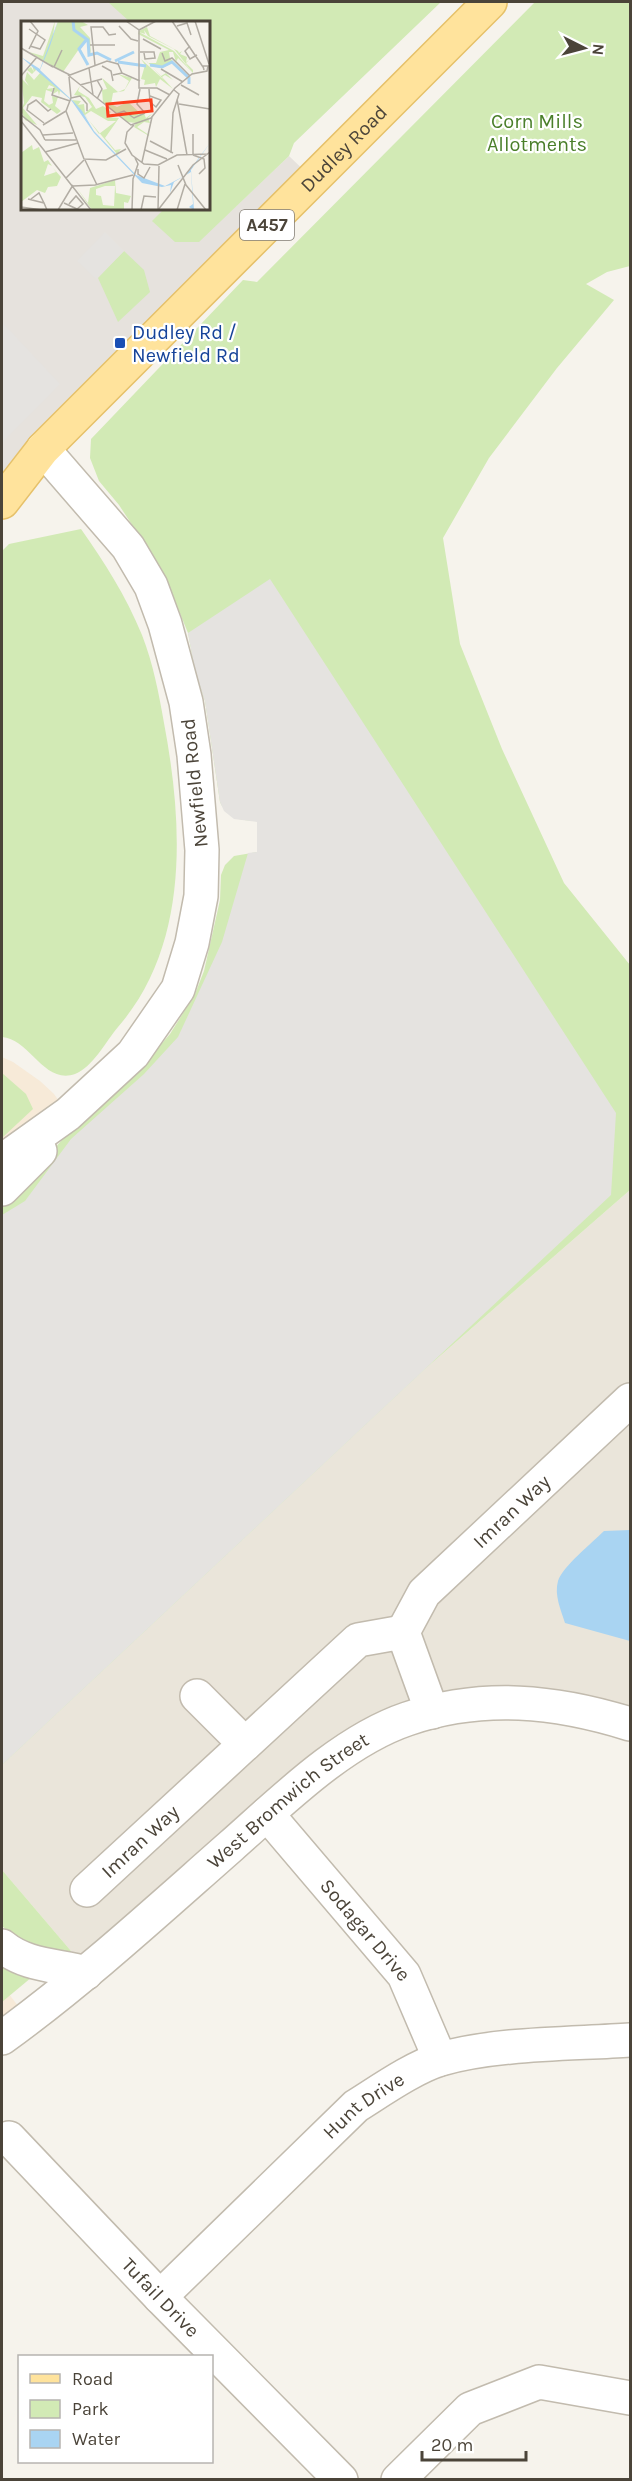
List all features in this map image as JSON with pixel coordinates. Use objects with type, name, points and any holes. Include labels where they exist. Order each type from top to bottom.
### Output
[{"type":"main road","name":"Dudley Road","points":[[2,481],[43,448],[490,2]]},
{"type":"main road","name":"Dudley Road","points":[[2,502],[43,448]]},
{"type":"street","name":"Newfield Road","points":[[2,1161],[68,1114],[133,1054],[178,989],[192,943],[201,896],[202,850],[194,754],[186,702],[165,624],[151,586],[128,547],[43,448]]},
{"type":"street","name":"Newfield Road","points":[[2,1189],[53,1139],[68,1114]]},
{"type":"street","name":"Imran Way","points":[[87,1890],[358,1640],[403,1632],[424,1593],[630,1400]]},
{"type":"street","points":[[403,1632],[432,1712]]},
{"type":"street","points":[[197,1696],[245,1744]]},
{"type":"street","name":"West Bromwich Street","points":[[2,2038],[86,1973],[319,1771],[384,1728],[432,1712],[503,1701],[550,1705],[630,1724]]},
{"type":"street","name":"Sodagar Drive","points":[[267,1814],[404,1975],[440,2060]]},
{"type":"street","points":[[2,1946],[10,1953],[27,1960],[86,1973]]},
{"type":"street","name":"Hunt Drive","points":[[160,2297],[356,2106],[388,2086],[440,2060],[487,2050],[630,2040]]},
{"type":"street","name":"Tufail Drive","points":[[9,2138],[160,2297],[341,2480]]},
{"type":"street","points":[[398,2480],[470,2409],[540,2382],[630,2398]]},
{"type":"shaded area","points":[[2,2],[137,2],[157,21],[21,21],[21,210],[210,208],[230,212],[289,156],[313,179],[2,490]]},
{"type":"shaded area","points":[[105,232],[124,251],[96,279],[77,261]]},
{"type":"shaded area","points":[[2,322],[60,384],[2,443]]},
{"type":"shaded area","points":[[270,579],[616,1113],[611,1195],[2,1765],[2,1215],[25,1201],[71,1139],[144,1074],[178,1037],[222,942],[248,853],[257,852],[257,822],[234,819],[224,811],[220,802],[205,701],[195,670],[188,633]]},
{"type":"shaded area","points":[[2,1057],[40,1081],[54,1094],[68,1114],[2,1173]]},
{"type":"shaded area","points":[[630,1190],[630,1724],[603,1716],[408,1719],[86,1973],[71,1951],[2,1870],[2,1765],[425,1369]]},
{"type":"shaded area","points":[[2,1985],[28,2019],[2,2038]]},
{"type":"green space","points":[[108,2],[441,2],[294,143],[289,156],[199,242],[175,242],[152,221],[163,210],[210,210],[210,21],[129,21]]},
{"type":"green space","name":"Corn Mills Allotments","points":[[535,2],[630,2],[630,266],[607,272],[586,284],[614,300],[557,368],[489,458],[443,538],[460,644],[502,749],[564,883],[630,965],[630,1190],[425,1369],[2,1765],[325,877],[192,1060],[2,1238],[2,1200],[40,1165],[75,1125],[136,1073],[170,1034],[195,994],[204,971],[220,900],[221,875],[225,865],[234,856],[257,852],[257,821],[235,818],[223,808],[220,802],[205,701],[195,670],[188,633],[163,572],[119,505],[99,481],[90,458],[91,439],[243,280],[257,282]]},
{"type":"green space","points":[[124,251],[144,270],[150,292],[118,322],[98,278]]},
{"type":"green space","points":[[81,529],[122,593],[142,635],[149,656],[160,701],[170,762],[177,842],[175,882],[169,921],[158,959],[141,994],[93,1060],[82,1071],[64,1076],[46,1068],[21,1045],[2,1037],[2,551],[9,544]]},
{"type":"green space","points":[[2,1073],[26,1094],[33,1109],[2,1138]]},
{"type":"green space","points":[[2,1870],[71,1951],[58,1959],[37,1955],[2,1926]]},
{"type":"green space","points":[[2,1960],[32,1977],[2,2002]]},
{"type":"water","points":[[630,1530],[630,1641],[565,1623],[557,1592],[561,1575],[604,1531]]},
{"type":"place","name":"Dudley Rd / Newfield Rd","points":[[120,343]]}]
